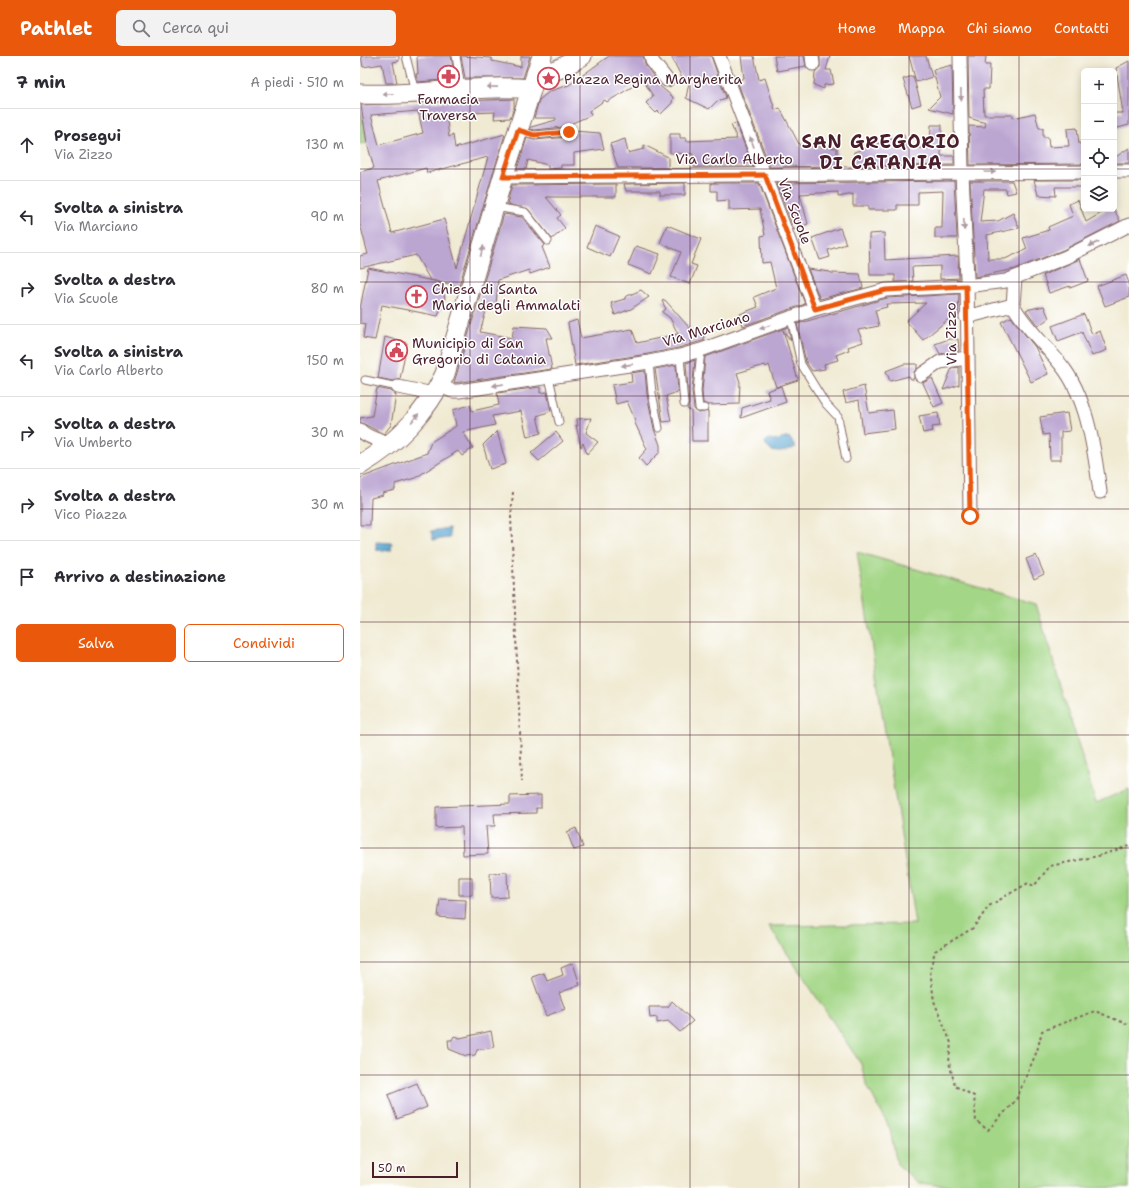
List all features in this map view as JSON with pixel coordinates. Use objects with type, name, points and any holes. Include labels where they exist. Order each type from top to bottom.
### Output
[{"type":"street","points":[[360,94],[415,92],[462,88],[536,72],[544,74],[582,56]]},
{"type":"street","points":[[651,56],[652,62],[667,80]]},
{"type":"street","name":"Via Scuole","points":[[720,56],[815,309]]},
{"type":"street","name":"Via Zizzo","points":[[960,56],[970,516]]},
{"type":"street","points":[[360,465],[376,456],[400,436],[442,390],[445,374],[472,288],[503,177],[536,72]]},
{"type":"street","points":[[1117,171],[1129,171]]},
{"type":"street","name":"Via Carlo Alberto","points":[[503,177],[1081,172]]},
{"type":"street","name":"Via Marciano","points":[[398,387],[442,390],[549,377],[680,356],[701,350],[815,309],[886,290],[966,286],[1006,281],[1066,257],[1129,225]]},
{"type":"street","points":[[1019,276],[1015,309],[1066,371],[1077,392],[1087,422],[1100,492]]},
{"type":"street","points":[[966,317],[1015,309]]},
{"type":"street","points":[[921,375],[940,362],[967,358]]},
{"type":"street","points":[[360,430],[366,436],[381,439],[388,446]]},
{"type":"lane","points":[[406,56],[415,92]]},
{"type":"lane","points":[[456,56],[462,88]]},
{"type":"lane","points":[[518,130],[534,135],[569,132]]},
{"type":"lane","points":[[495,207],[526,212],[548,241]]},
{"type":"lane","points":[[791,318],[801,364],[825,403],[838,417],[846,459]]},
{"type":"lane","points":[[701,350],[697,391],[699,408],[704,408]]},
{"type":"lane","points":[[680,356],[684,404]]},
{"type":"lane","points":[[649,362],[652,393],[660,428]]},
{"type":"lane","points":[[549,377],[560,422]]},
{"type":"lane","points":[[365,380],[398,387]]},
{"type":"path","points":[[513,492],[511,524],[522,781]]},
{"type":"path","points":[[1129,846],[1098,856],[1050,866],[1034,886],[1028,883],[989,906],[973,928],[935,952],[930,970],[934,1001],[951,1043],[949,1062],[955,1086],[974,1096],[976,1121],[988,1130],[1016,1100],[1037,1051],[1042,1031],[1095,1011],[1129,1024]]},
{"type":"green space","points":[[360,107],[367,143],[360,144]]},
{"type":"green space","points":[[857,552],[1036,604],[1096,803],[1129,789],[1129,1188],[966,1188],[919,1183],[897,1164],[890,1129],[866,1083],[861,1064],[769,926],[915,924]]},
{"type":"water","points":[[789,437],[796,447],[783,452],[770,450],[765,442],[768,439],[778,440]]},
{"type":"water","points":[[449,528],[450,538],[433,540],[431,531]]},
{"type":"water","points":[[376,542],[392,543],[391,551],[376,550]]},
{"type":"building","points":[[361,56],[399,56],[399,61],[393,62],[397,83],[386,83],[382,64],[363,67]]},
{"type":"building","points":[[417,56],[451,56],[455,79],[418,82],[416,74],[418,74]]},
{"type":"building","points":[[461,56],[492,58],[492,61],[521,67],[521,56],[530,56],[523,78],[465,78]]},
{"type":"building","points":[[609,56],[643,56],[646,66],[661,87],[673,97],[672,103],[661,114],[658,111],[656,113],[646,103],[653,96],[643,80],[607,102],[605,100],[589,111],[591,115],[563,127],[535,130],[530,129],[531,127],[556,120],[556,118],[534,118],[539,100],[550,91],[569,85]]},
{"type":"building","points":[[671,56],[711,56],[726,98],[717,101],[709,109],[686,98],[690,78],[683,80]]},
{"type":"building","points":[[741,56],[754,56],[759,80],[765,78],[775,110],[780,108],[800,146],[837,148],[837,166],[770,167],[737,81],[744,78]]},
{"type":"building","points":[[774,56],[804,56],[806,66],[777,71]]},
{"type":"building","points":[[820,56],[830,56],[826,70],[831,70],[834,84],[824,85],[824,89],[814,85],[815,72],[820,67]]},
{"type":"building","points":[[909,56],[926,56],[932,77],[916,82]]},
{"type":"building","points":[[968,56],[986,56],[985,65],[990,65],[989,89],[983,89],[984,115],[1013,115],[1013,118],[1035,113],[1039,128],[1043,128],[1043,137],[1048,137],[1049,147],[1069,146],[1067,129],[1077,128],[1079,144],[1081,144],[1081,164],[970,165],[969,126],[985,127],[986,123],[969,118]]},
{"type":"building","points":[[1129,61],[1129,125],[1117,128],[1117,113],[1123,113],[1116,68]]},
{"type":"building","points":[[952,65],[953,114],[929,108],[940,97],[933,70]]},
{"type":"building","points":[[913,76],[921,104],[912,107],[903,79]]},
{"type":"building","points":[[514,99],[514,108],[510,118],[494,119],[495,112],[446,114],[449,137],[453,135],[455,148],[505,134],[459,286],[430,280],[416,255],[360,268],[360,256],[368,254],[360,224],[360,172],[374,168],[367,143],[361,105]],"holes":[[[418,111],[423,133],[379,145],[371,115]],[[488,157],[457,268],[444,219],[392,233],[378,181],[426,168],[427,173]]]},
{"type":"building","points":[[736,123],[753,167],[694,167],[693,154],[670,153],[670,134],[680,134],[680,138],[686,138],[686,141],[737,139],[731,125]]},
{"type":"building","points":[[931,125],[942,125],[941,156],[954,156],[954,165],[854,166],[854,152],[904,135],[906,148],[930,148]]},
{"type":"building","points":[[574,131],[600,133],[604,149],[574,153],[574,165],[561,165],[561,168],[548,169],[548,165],[528,160],[526,169],[517,169],[527,138],[534,140],[569,137]]},
{"type":"building","points":[[625,139],[628,153],[644,149],[644,145],[668,157],[668,168],[618,168],[610,144]]},
{"type":"building","points":[[1129,148],[1129,163],[1117,163],[1117,156]]},
{"type":"building","points":[[1034,180],[1081,180],[1081,187],[1055,187],[1056,196],[1038,195]]},
{"type":"building","points":[[954,181],[957,238],[935,238],[935,228],[942,228],[943,191],[918,192],[918,205],[897,205],[897,210],[868,210],[868,206],[853,206],[853,194],[838,197],[838,192],[800,194],[808,224],[794,230],[776,183]]},
{"type":"building","points":[[970,181],[1012,181],[1016,192],[1007,194],[1006,189],[984,189],[980,222],[998,221],[1013,213],[1019,228],[987,235],[988,259],[1005,259],[1027,249],[1023,238],[1049,230],[1048,227],[1073,216],[1069,204],[1078,200],[1081,212],[1082,212],[1086,222],[1103,212],[1116,212],[1120,221],[1063,250],[1015,269],[975,277]]},
{"type":"building","points":[[685,183],[685,195],[660,195],[660,191],[626,191],[624,184]]},
{"type":"building","points":[[711,183],[759,183],[805,304],[743,326],[740,314],[758,307],[754,297],[776,288],[770,262],[762,263],[761,236],[765,235],[760,209],[729,210],[729,200],[717,201],[717,191],[711,191]]},
{"type":"building","points":[[616,184],[616,197],[546,197],[561,215],[557,218],[565,228],[552,239],[528,209],[507,204],[512,185]]},
{"type":"building","points":[[504,214],[522,217],[545,245],[542,247],[550,267],[530,274],[529,270],[498,280],[496,304],[488,304],[480,332],[512,338],[514,326],[547,328],[553,338],[546,338],[552,369],[454,383]]},
{"type":"building","points":[[667,225],[701,239],[691,264],[697,266],[690,284],[671,277],[681,252],[660,243]]},
{"type":"building","points":[[595,226],[619,236],[610,257],[587,247]]},
{"type":"building","points":[[840,228],[846,244],[828,250],[830,257],[820,260],[812,238]]},
{"type":"building","points":[[884,233],[885,260],[958,256],[959,278],[940,279],[940,266],[912,267],[913,281],[895,282],[895,275],[870,275],[869,234]]},
{"type":"building","points":[[636,246],[660,254],[652,274],[628,265]]},
{"type":"building","points":[[1080,259],[1088,281],[1070,288],[1070,286],[1049,293],[1043,275]]},
{"type":"building","points":[[368,268],[439,282],[445,298],[438,316],[382,305],[375,340],[363,338],[365,324],[360,323],[360,309]]},
{"type":"building","points":[[808,269],[831,273],[860,274],[863,288],[820,299]]},
{"type":"building","points":[[1126,275],[1129,283],[1129,297],[1105,306],[1097,286]]},
{"type":"building","points":[[641,290],[649,297],[631,309],[615,315],[611,303],[625,299],[625,297]]},
{"type":"building","points":[[959,294],[958,316],[951,317],[923,340],[906,321],[926,303],[886,304],[887,307],[875,310],[879,326],[858,330],[863,342],[848,347],[849,350],[836,355],[838,360],[824,364],[825,369],[812,371],[806,362],[797,324],[887,298]]},
{"type":"building","points":[[665,300],[694,333],[701,331],[705,340],[678,348],[648,354],[575,365],[568,323],[577,320],[581,338],[632,329],[637,343],[678,334],[670,318],[662,312],[666,309],[662,301]]},
{"type":"building","points":[[1044,306],[1049,318],[1038,326],[1026,310]]},
{"type":"building","points":[[1084,314],[1092,334],[1100,331],[1107,350],[1092,356],[1082,332],[1058,341],[1052,326]]},
{"type":"building","points":[[1011,317],[1035,347],[1048,374],[1031,382],[1001,322]]},
{"type":"building","points":[[788,327],[791,341],[783,330],[798,380],[776,387],[769,365],[766,367],[765,365],[737,373],[740,382],[739,404],[708,405],[703,403],[702,391],[705,357]]},
{"type":"building","points":[[385,337],[407,343],[400,379],[393,381],[378,378]]},
{"type":"building","points":[[949,339],[958,339],[959,351],[940,354],[935,344]]},
{"type":"building","points":[[695,360],[692,391],[694,409],[699,413],[708,411],[708,441],[692,441],[691,411],[687,409],[689,404],[686,363]]},
{"type":"building","points":[[904,364],[917,364],[917,368],[914,372],[914,379],[911,379],[909,376],[890,381],[886,371]]},
{"type":"building","points":[[676,365],[678,392],[666,396],[671,421],[663,422],[655,369]]},
{"type":"building","points":[[959,367],[959,385],[943,390],[952,368]]},
{"type":"building","points":[[645,371],[647,394],[654,429],[660,445],[660,452],[646,466],[639,458],[647,449],[634,421],[635,420],[627,401],[616,404],[612,385],[632,382],[631,373]]},
{"type":"building","points":[[932,378],[943,403],[934,407],[923,383]]},
{"type":"building","points":[[781,386],[786,402],[741,418],[742,408],[770,399],[767,391]]},
{"type":"building","points":[[864,386],[869,413],[893,410],[895,429],[863,433],[859,400],[846,403],[843,392]]},
{"type":"building","points":[[540,387],[540,393],[547,392],[551,411],[537,416],[541,433],[527,437],[521,411],[492,416],[495,425],[463,432],[473,448],[462,456],[458,451],[415,478],[395,484],[395,490],[382,493],[383,495],[371,498],[370,525],[360,525],[360,478],[427,453],[431,442],[456,426],[453,410],[470,405],[472,411],[499,405],[497,393]]},
{"type":"building","points":[[377,388],[391,391],[396,395],[391,425],[384,434],[360,422],[360,418],[372,416]]},
{"type":"building","points":[[938,413],[940,426],[932,427],[933,431],[923,433],[919,416]]},
{"type":"building","points":[[1067,413],[1070,431],[1061,432],[1061,460],[1050,460],[1049,434],[1043,435],[1040,417]]},
{"type":"building","points":[[591,418],[586,433],[598,442],[587,454],[583,443],[581,447],[576,425],[578,426],[577,419]]},
{"type":"building","points":[[497,431],[506,464],[490,469],[483,445]]},
{"type":"building","points":[[556,432],[563,441],[539,461],[531,453]]},
{"type":"building","points":[[1036,555],[1044,574],[1034,579],[1026,559]]},
{"type":"building","points":[[541,795],[541,808],[536,808],[536,813],[494,814],[495,826],[486,826],[488,854],[463,855],[462,827],[436,828],[436,807],[510,804],[510,796]]},
{"type":"building","points":[[576,828],[583,847],[574,850],[567,832]]},
{"type":"building","points":[[507,872],[508,897],[491,898],[490,873]]},
{"type":"building","points":[[459,877],[472,877],[472,895],[459,895]]},
{"type":"building","points":[[440,899],[466,900],[465,919],[438,917]]},
{"type":"building","points":[[573,963],[580,985],[559,993],[565,1009],[546,1016],[532,977],[544,973],[547,981],[563,975],[561,968]]},
{"type":"building","points":[[672,1001],[693,1021],[680,1032],[668,1021],[657,1023],[657,1017],[650,1018],[649,1007],[668,1007]]},
{"type":"building","points":[[491,1031],[494,1047],[477,1050],[475,1055],[466,1056],[449,1049],[448,1040],[452,1040],[454,1036],[460,1038]]},
{"type":"building","points":[[417,1083],[427,1107],[397,1119],[388,1095]]},
{"type":"place","name":"Farmacia Traversa","points":[[448,77]]},
{"type":"place","name":"Piazza Regina Margherita","points":[[549,79]]},
{"type":"place","name":"Chiesa di Santa Maria degli Ammalati","points":[[417,297]]},
{"type":"place","name":"Municipio di San Gregorio di Catania","points":[[396,351]]},
{"type":"district","name":"SAN GREGORIO DI CATANIA","points":[[881,152]]},
{"type":"route","points":[[569,132],[534,135],[518,130],[503,177],[765,175],[815,309],[886,290],[966,286],[970,516]]}]
